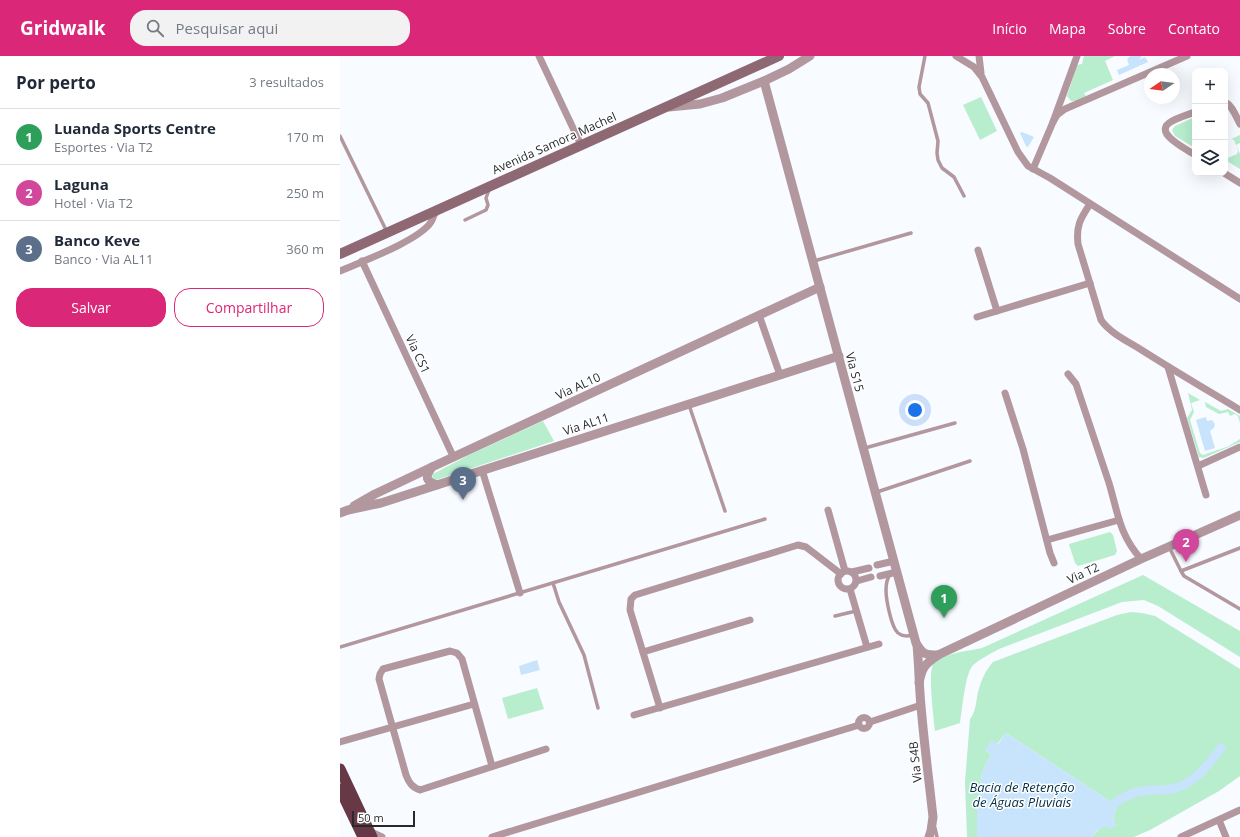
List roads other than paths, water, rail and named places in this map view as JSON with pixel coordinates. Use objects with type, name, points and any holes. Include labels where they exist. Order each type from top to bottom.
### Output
[{"type":"highway","points":[[340,769],[368,835]]},
{"type":"highway","points":[[340,789],[343,804],[368,835]]},
{"type":"main road","name":"Avenida Samora Machel","points":[[340,254],[778,56]]},
{"type":"street","points":[[539,56],[581,145]]},
{"type":"street","points":[[662,108],[700,104],[722,98],[764,81],[789,69],[810,56]]},
{"type":"street","points":[[956,56],[974,67],[982,77],[1018,152],[1028,166],[1050,178],[1240,299]]},
{"type":"street","points":[[979,56],[982,77]]},
{"type":"street","points":[[1033,169],[1053,122],[1077,56]]},
{"type":"street","points":[[1053,122],[1061,112],[1073,106],[1187,56]]},
{"type":"street","name":"Via S15","points":[[764,81],[876,493],[894,561],[894,572],[915,639]]},
{"type":"street","points":[[1063,94],[1065,102],[1073,106]]},
{"type":"street","points":[[1228,104],[1233,109],[1240,124]]},
{"type":"street","points":[[1192,113],[1169,123],[1165,131],[1172,140],[1192,153]]},
{"type":"street","points":[[1228,176],[1240,183]]},
{"type":"street","points":[[1090,204],[1079,222],[1077,233],[1078,244],[1101,320],[1118,335],[1240,410]]},
{"type":"street","points":[[340,271],[407,241],[422,232],[430,223],[436,211]]},
{"type":"street","points":[[978,250],[997,311]]},
{"type":"street","name":"Via CS1","points":[[362,261],[453,456]]},
{"type":"street","points":[[977,317],[1090,283]]},
{"type":"street","name":"Via AL10","points":[[344,511],[375,494],[453,456],[820,288]]},
{"type":"street","points":[[759,315],[780,375]]},
{"type":"street","name":"Via AL11","points":[[344,511],[381,503],[838,356]]},
{"type":"street","points":[[1168,367],[1206,495]]},
{"type":"street","points":[[1068,374],[1076,384],[1108,480],[1119,520],[1128,542],[1141,559]]},
{"type":"street","points":[[1005,393],[1023,449],[1050,553],[1054,562]]},
{"type":"street","points":[[1198,466],[1240,447]]},
{"type":"street","points":[[432,466],[428,473],[428,479],[431,483],[437,485]]},
{"type":"street","points":[[482,470],[520,593]]},
{"type":"street","points":[[828,510],[846,572]]},
{"type":"street","name":"Via T2","points":[[938,655],[1169,546],[1240,515]]},
{"type":"street","points":[[1047,540],[1119,520]]},
{"type":"street","points":[[660,708],[630,606],[631,599],[638,593],[798,545],[806,547],[856,578],[857,581]]},
{"type":"street","points":[[877,565],[894,561]]},
{"type":"street","points":[[869,568],[846,572],[838,578],[839,585],[846,590],[854,587],[857,581],[871,577]]},
{"type":"street","points":[[880,576],[894,572]]},
{"type":"street","points":[[850,589],[867,647]]},
{"type":"street","points":[[643,652],[750,620]]},
{"type":"street","points":[[915,639],[920,650],[926,655],[938,655]]},
{"type":"street","name":"Via S4B","points":[[915,639],[919,660],[919,683],[932,817],[929,837]]},
{"type":"street","points":[[634,716],[879,644]]},
{"type":"street","points":[[492,766],[462,659],[457,653],[450,651],[383,669],[379,679],[409,783],[413,787],[420,790],[546,749]]},
{"type":"street","name":"Via S4B","points":[[919,683],[921,672],[925,665],[938,655]]},
{"type":"street","points":[[340,742],[474,704]]},
{"type":"street","points":[[492,837],[858,725],[862,718],[868,719],[870,722],[921,705]]},
{"type":"street","points":[[1181,837],[1240,810]]},
{"type":"street","points":[[1218,820],[1226,837]]},
{"type":"street","points":[[368,835],[382,837]]},
{"type":"lane","points":[[925,56],[919,87],[920,94],[928,103],[938,142],[938,160],[942,168],[954,177],[964,196]]},
{"type":"lane","points":[[340,136],[387,233]]},
{"type":"lane","points":[[465,220],[486,210],[488,205],[486,198],[491,186]]},
{"type":"lane","points":[[813,262],[911,233]]},
{"type":"lane","points":[[688,404],[725,511]]},
{"type":"lane","points":[[864,448],[955,423]]},
{"type":"lane","points":[[876,493],[970,460]]},
{"type":"lane","points":[[340,647],[765,519]]},
{"type":"lane","points":[[1169,546],[1184,576],[1240,609]]},
{"type":"lane","points":[[1181,571],[1240,548]]},
{"type":"lane","points":[[894,572],[887,579],[886,589],[888,604],[895,629],[899,634],[915,639]]},
{"type":"lane","points":[[553,583],[559,602],[584,655],[598,708]]},
{"type":"lane","points":[[835,616],[857,611]]},
{"type":"lane","points":[[932,817],[936,837]]},
{"type":"water","points":[[1130,56],[1142,56],[1139,60],[1145,57],[1148,62],[1119,75],[1117,70],[1129,65],[1127,59]]},
{"type":"water","points":[[1022,132],[1034,137],[1028,147],[1026,146],[1020,133]]},
{"type":"water","points":[[1206,417],[1207,421],[1212,420],[1215,424],[1214,428],[1210,431],[1215,448],[1205,451],[1196,420]]},
{"type":"water","points":[[537,660],[540,670],[521,675],[519,666]]},
{"type":"water","name":"Bacia de Retenção de Águas Pluviais","points":[[1006,733],[1117,806],[1113,819],[1116,826],[1109,829],[1107,826],[1096,831],[1092,837],[977,837],[977,805],[982,773],[991,754],[985,750],[992,740],[998,744]]},
{"type":"waterway","points":[[1114,804],[1122,798],[1136,792],[1169,790],[1182,786],[1201,772],[1221,748]]},
{"type":"place","name":"Banco Keve","points":[[463,500]]},
{"type":"place","name":"Laguna","points":[[1186,562]]},
{"type":"place","name":"Luanda Sports Centre","points":[[944,618]]}]
